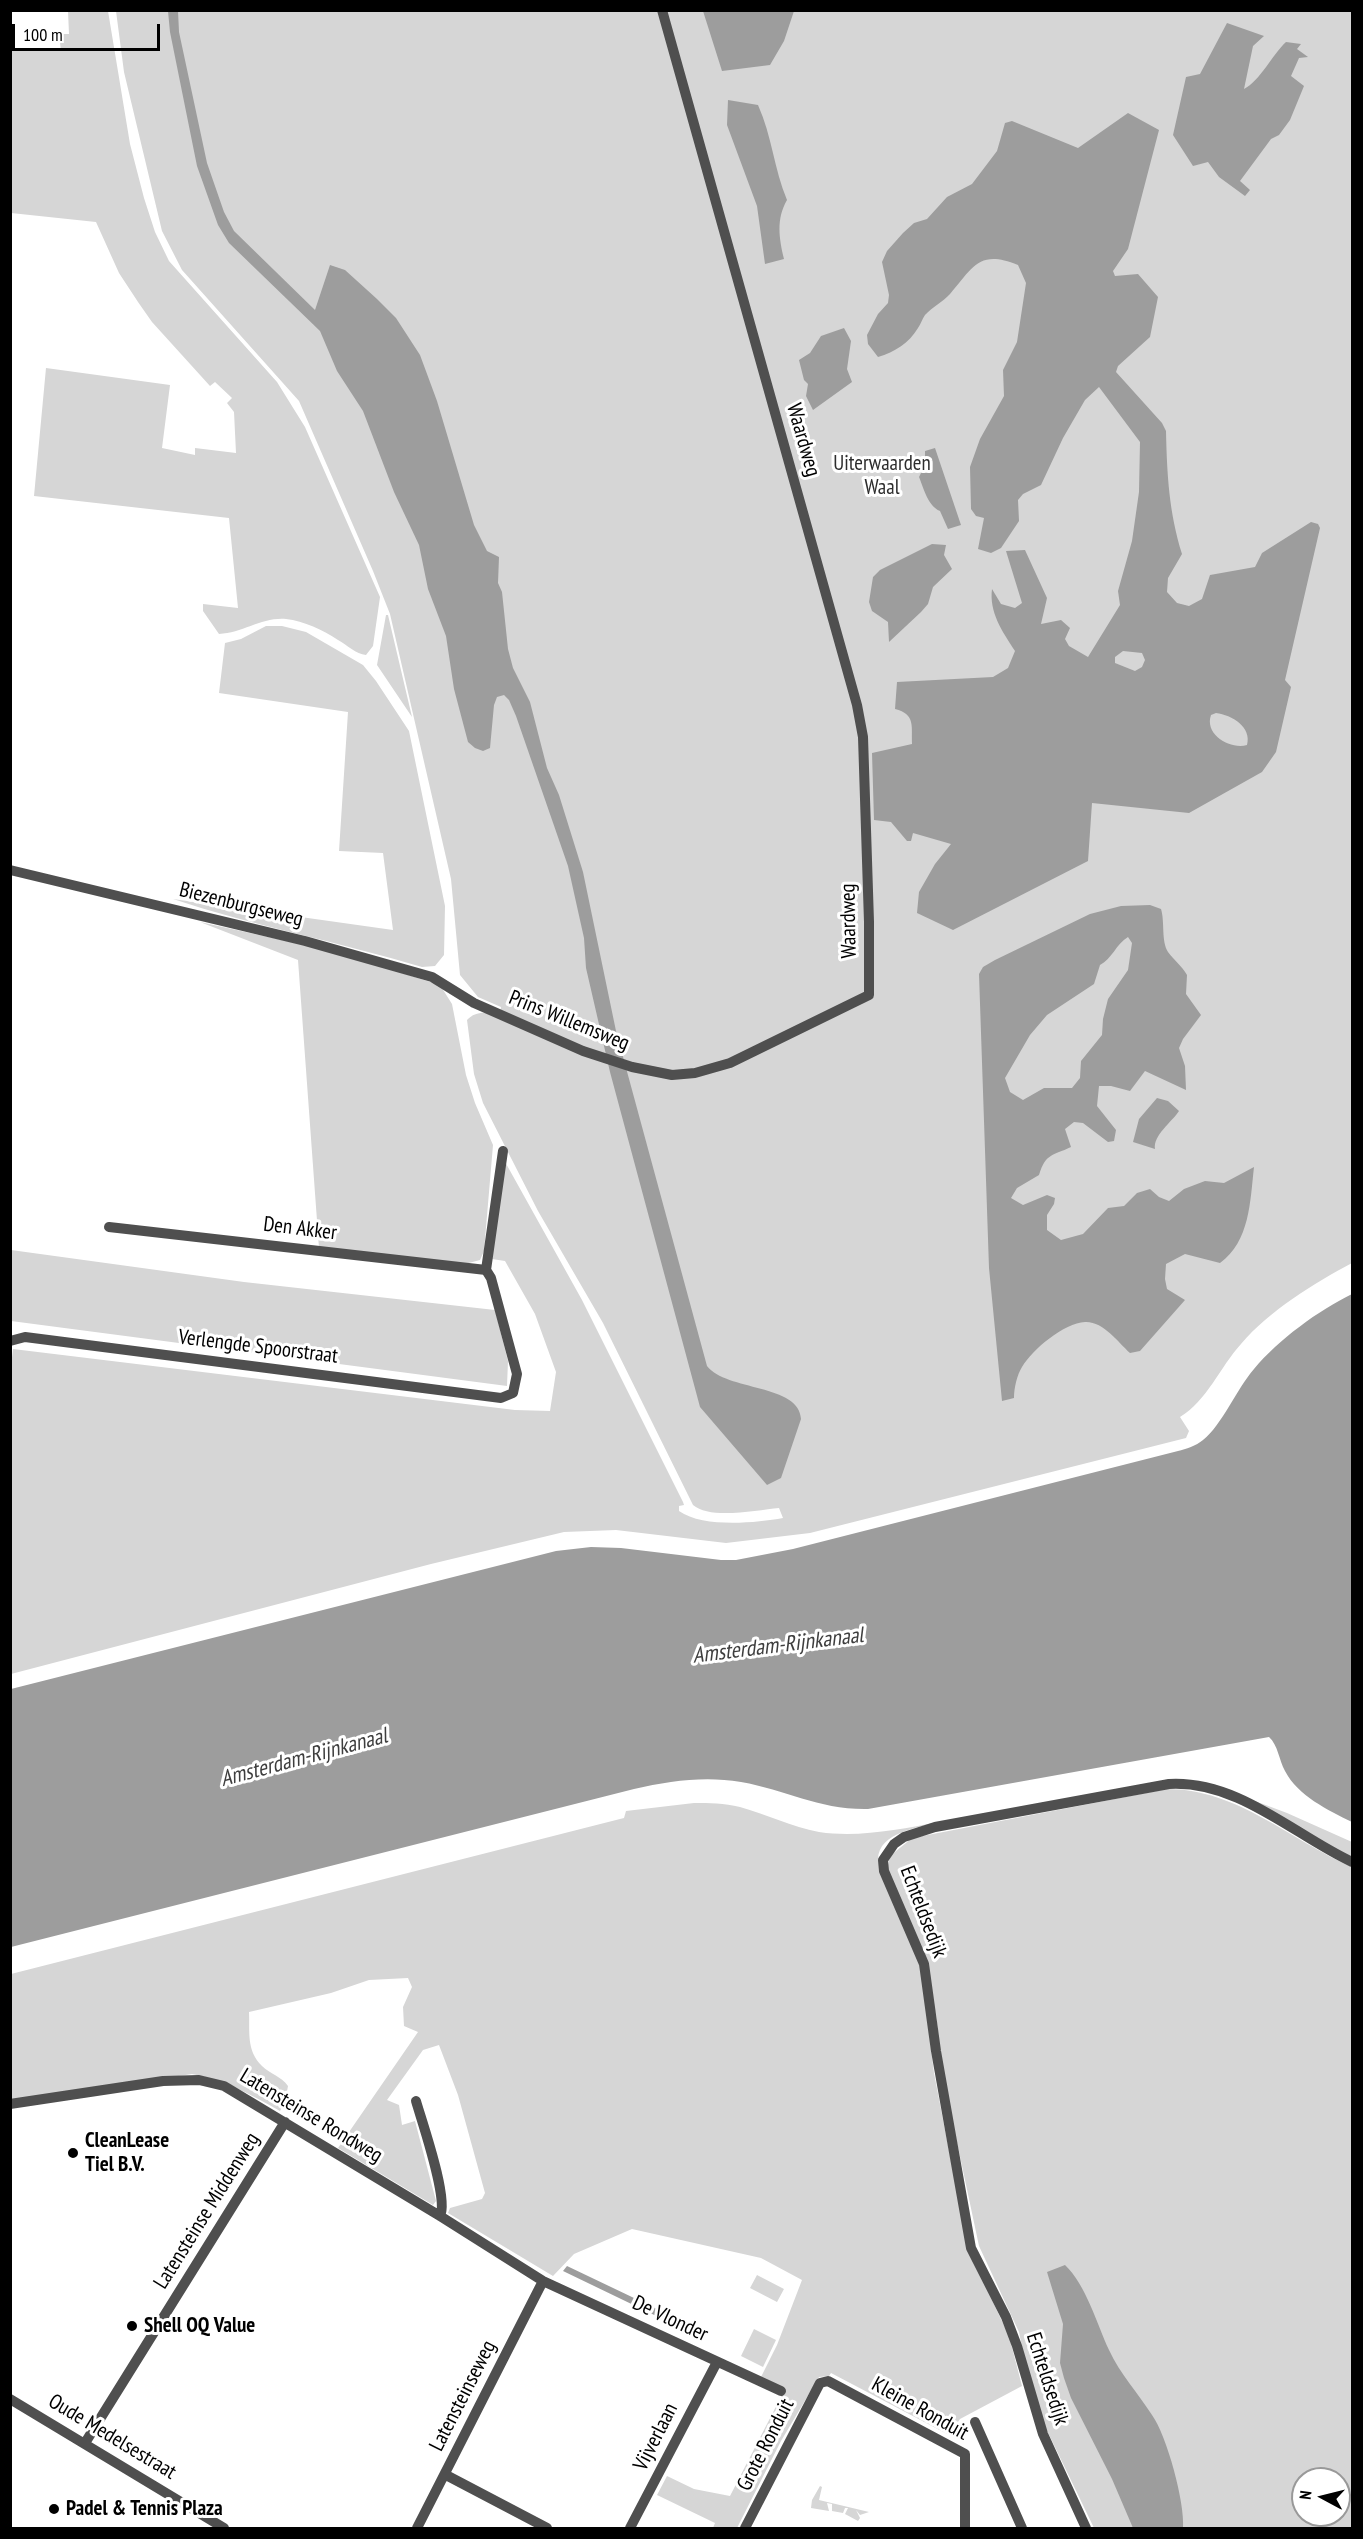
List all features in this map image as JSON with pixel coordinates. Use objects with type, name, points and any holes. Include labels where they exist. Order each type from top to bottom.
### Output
[{"type":"street","name":"Waardweg","points":[[662,10],[863,737],[869,995]]},
{"type":"street","name":"Biezenburgseweg","points":[[10,870],[305,941],[432,977],[458,992]]},
{"type":"street","name":"Prins Willemsweg","points":[[458,992],[474,1004],[599,1057],[632,1067],[672,1075],[704,1071],[730,1063],[869,995]]},
{"type":"street","points":[[486,1270],[503,1151]]},
{"type":"street","name":"Den Akker","points":[[109,1227],[486,1270]]},
{"type":"street","name":"Verlengde Spoorstraat","points":[[10,1341],[25,1337],[501,1398],[513,1393],[517,1374],[491,1278],[486,1270]]},
{"type":"street","name":"Echteldsedijk","points":[[1086,2529],[1043,2434],[1006,2317],[971,2248],[941,2081],[924,1964],[890,1887],[883,1860],[894,1844],[904,1837],[935,1827],[1185,1783],[1225,1793],[1281,1821],[1353,1862]]},
{"type":"street","name":"Latensteinse Rondweg","points":[[10,2104],[163,2081],[199,2080],[235,2092],[543,2281]]},
{"type":"street","points":[[416,2101],[440,2188],[443,2211],[440,2216]]},
{"type":"street","name":"Latensteinse Middenweg","points":[[85,2443],[285,2122]]},
{"type":"street","name":"De Vlonder","points":[[543,2281],[781,2391]]},
{"type":"street","name":"Latensteinseweg","points":[[417,2529],[543,2281]]},
{"type":"street","name":"Vijverlaan","points":[[630,2529],[717,2362]]},
{"type":"street","name":"Grote Ronduit","points":[[745,2529],[820,2383],[824,2381]]},
{"type":"street","name":"Kleine Ronduit","points":[[824,2381],[828,2381],[965,2454],[965,2529]]},
{"type":"street","name":"Oude Medelsestraat","points":[[10,2399],[85,2443],[204,2524],[224,2529]]},
{"type":"street","points":[[975,2422],[1022,2529]]},
{"type":"street","points":[[446,2475],[547,2529]]},
{"type":"green space","points":[[68,11],[108,11],[130,144],[155,232],[169,261],[277,382],[305,427],[380,597],[373,646],[366,655],[313,626],[286,619],[269,620],[219,634],[203,611],[203,604],[238,608],[229,518],[34,496],[46,368],[170,385],[162,448],[195,455],[195,448],[236,453],[234,412],[227,403],[232,398],[215,382],[210,386],[152,322],[119,273],[96,222],[11,213],[11,48],[61,51],[59,34],[69,34]]},
{"type":"green space","name":"Uiterwaarden Waal","points":[[116,11],[1352,11],[1352,1263],[1293,1299],[1252,1332],[1233,1353],[1198,1402],[1180,1417],[1189,1431],[1186,1438],[810,1533],[726,1543],[616,1530],[564,1532],[431,1564],[11,1674],[10,1374],[13,1349],[515,1410],[550,1411],[556,1372],[535,1314],[505,1261],[492,1259],[504,1160],[582,1300],[683,1502],[684,1505],[679,1506],[679,1511],[701,1520],[715,1522],[730,1523],[783,1518],[779,1508],[722,1513],[701,1510],[693,1505],[603,1323],[538,1211],[483,1103],[474,1074],[467,1020],[483,1013],[500,1016],[501,1007],[478,997],[460,975],[451,879],[390,614],[299,401],[182,270],[162,231],[124,72]]},
{"type":"green space","points":[[386,615],[388,615],[412,717],[377,665]]},
{"type":"green space","points":[[266,626],[282,626],[306,632],[363,665],[409,731],[445,906],[444,955],[435,966],[422,967],[234,918],[173,899],[393,930],[383,853],[339,851],[348,712],[219,693],[225,643],[241,639]]},
{"type":"green space","points":[[200,922],[332,951],[440,985],[452,1004],[466,1075],[493,1145],[484,1251],[480,1260],[465,1264],[319,1248],[298,960]]},
{"type":"green space","points":[[11,1250],[244,1282],[495,1310],[508,1361],[507,1386],[11,1321]]},
{"type":"green space","points":[[1167,1789],[1193,1791],[1217,1797],[1263,1818],[1352,1867],[1352,2528],[1094,2528],[1040,2416],[1030,2386],[1019,2332],[979,2246],[944,2081],[936,2014],[887,1870],[890,1856],[912,1838]]},
{"type":"green space","points":[[1239,1795],[1287,1813],[1352,1842],[1352,1859]]},
{"type":"green space","points":[[694,1803],[734,1806],[809,1830],[834,1834],[880,1832],[939,1822],[911,1829],[892,1837],[880,1850],[878,1859],[921,1968],[934,2073],[968,2249],[1009,2336],[1022,2386],[960,2419],[949,2435],[831,2373],[829,2376],[819,2377],[781,2441],[737,2528],[713,2528],[715,2523],[657,2495],[667,2476],[694,2489],[730,2496],[785,2389],[761,2377],[777,2345],[802,2280],[761,2258],[632,2229],[574,2254],[553,2276],[448,2213],[450,2208],[482,2199],[485,2193],[458,2095],[439,2045],[423,2050],[387,2100],[399,2105],[402,2125],[415,2121],[436,2201],[433,2205],[338,2148],[418,2032],[404,2026],[403,2007],[412,1987],[408,1978],[369,1980],[331,1993],[249,2012],[253,2054],[262,2066],[288,2086],[285,2102],[280,2111],[248,2093],[192,2074],[11,2101],[11,1974],[624,1818],[626,1811]]},
{"type":"green space","points":[[757,2275],[784,2289],[777,2302],[750,2288]]},
{"type":"green space","points":[[754,2329],[776,2340],[763,2367],[741,2356]]},
{"type":"green space","points":[[820,2486],[822,2487],[819,2500],[869,2512],[860,2515],[856,2510],[860,2518],[858,2521],[845,2514],[848,2508],[845,2508],[843,2513],[832,2511],[832,2504],[827,2503],[829,2511],[811,2508],[812,2500]]},
{"type":"water","points":[[703,10],[794,11],[784,41],[770,65],[722,71]]},
{"type":"water","points":[[168,11],[178,11],[179,32],[207,163],[224,212],[234,231],[315,310],[330,265],[345,270],[396,318],[420,355],[437,401],[474,525],[487,551],[499,557],[498,583],[502,592],[508,649],[513,668],[530,702],[547,768],[559,795],[583,872],[616,1031],[707,1366],[716,1374],[730,1380],[789,1399],[797,1408],[801,1419],[781,1478],[767,1485],[700,1407],[610,1072],[586,968],[584,938],[568,866],[516,716],[509,700],[504,695],[497,697],[494,705],[490,748],[483,751],[468,742],[454,689],[446,636],[428,589],[419,545],[394,492],[363,411],[337,371],[320,331],[229,243],[218,225],[197,166],[170,32]]},
{"type":"water","points":[[1227,23],[1264,36],[1253,46],[1244,89],[1255,80],[1286,42],[1301,44],[1297,49],[1308,57],[1299,58],[1291,76],[1304,86],[1290,120],[1279,135],[1271,139],[1240,181],[1250,190],[1245,196],[1219,177],[1208,162],[1193,166],[1173,135],[1186,77],[1200,74]]},
{"type":"water","points":[[728,100],[758,105],[763,117],[787,200],[781,214],[780,229],[784,259],[765,264],[757,206],[727,125]]},
{"type":"water","points":[[1128,113],[1159,130],[1128,249],[1113,271],[1115,276],[1138,274],[1158,297],[1150,337],[1118,366],[1116,372],[1162,423],[1166,431],[1170,493],[1174,523],[1182,554],[1168,578],[1167,592],[1177,603],[1189,606],[1202,599],[1210,575],[1255,567],[1262,553],[1311,522],[1318,524],[1320,528],[1285,680],[1291,687],[1276,752],[1262,772],[1189,813],[1092,803],[1088,861],[953,930],[917,913],[919,892],[935,864],[951,844],[913,833],[911,841],[907,841],[891,822],[874,820],[872,753],[912,744],[911,722],[906,714],[895,709],[897,682],[993,677],[1008,668],[1015,651],[997,621],[992,589],[1001,604],[1015,608],[1022,603],[1006,551],[1025,550],[1047,598],[1041,624],[1061,620],[1070,628],[1065,639],[1069,646],[1088,657],[1120,605],[1118,591],[1132,541],[1139,492],[1140,442],[1099,387],[1085,400],[1063,438],[1041,485],[1023,494],[1018,500],[1019,521],[1001,548],[991,553],[978,549],[984,518],[976,516],[971,509],[970,467],[980,439],[1004,396],[1003,370],[1017,342],[1026,283],[1018,265],[994,259],[978,264],[947,297],[925,315],[910,338],[890,352],[878,357],[868,344],[867,335],[878,314],[888,303],[889,295],[882,262],[887,251],[914,223],[927,219],[947,197],[972,184],[997,151],[1005,123],[1012,121],[1078,148]],"holes":[[[1123,651],[1142,653],[1145,660],[1142,667],[1135,671],[1115,663],[1115,657]],[[1216,713],[1228,716],[1244,727],[1247,733],[1247,745],[1227,743],[1215,735],[1210,722],[1211,715]]]},
{"type":"water","points":[[844,328],[851,341],[847,369],[852,382],[813,410],[806,396],[808,384],[804,380],[799,360],[810,353],[821,336]]},
{"type":"water","points":[[935,448],[961,525],[948,529],[940,511],[929,501],[919,477],[925,465],[925,451]]},
{"type":"water","points":[[932,544],[946,545],[944,555],[952,569],[933,587],[928,604],[889,642],[888,622],[872,611],[869,602],[873,577],[880,570]]},
{"type":"water","points":[[1150,905],[1161,909],[1166,948],[1187,975],[1186,994],[1201,1015],[1179,1048],[1185,1066],[1186,1090],[1145,1071],[1130,1091],[1111,1086],[1099,1086],[1097,1106],[1116,1130],[1114,1141],[1108,1142],[1083,1123],[1074,1122],[1065,1129],[1071,1147],[1047,1159],[1039,1175],[1017,1188],[1011,1198],[1023,1205],[1047,1195],[1055,1198],[1047,1215],[1047,1230],[1061,1240],[1083,1234],[1108,1208],[1124,1206],[1137,1193],[1150,1189],[1159,1197],[1169,1201],[1184,1189],[1205,1181],[1224,1183],[1254,1167],[1247,1220],[1237,1244],[1220,1263],[1185,1254],[1166,1264],[1167,1289],[1185,1300],[1140,1351],[1130,1353],[1110,1333],[1098,1325],[1077,1323],[1050,1338],[1027,1360],[1019,1374],[1014,1398],[1002,1401],[989,1268],[979,974],[983,967],[995,960],[1090,914],[1121,906]],"holes":[[[1128,937],[1132,943],[1128,970],[1108,999],[1102,1035],[1081,1061],[1080,1078],[1072,1088],[1044,1088],[1023,1100],[1010,1092],[1005,1078],[1030,1035],[1047,1015],[1094,984],[1100,965],[1108,959],[1120,943]]]},
{"type":"water","points":[[1157,1098],[1168,1101],[1179,1111],[1160,1134],[1155,1149],[1133,1142],[1139,1119]]},
{"type":"water","name":"Amsterdam-Rijnkanaal","points":[[1352,1294],[1352,1822],[1314,1801],[1298,1788],[1285,1771],[1269,1737],[868,1809],[818,1803],[741,1782],[714,1779],[687,1780],[634,1789],[11,1947],[11,1689],[556,1551],[591,1547],[621,1548],[736,1560],[793,1549],[1184,1449],[1197,1444],[1210,1434],[1247,1377],[1275,1347],[1313,1317]]},
{"type":"water","points":[[1065,2265],[1085,2294],[1113,2359],[1158,2425],[1169,2453],[1178,2487],[1183,2528],[1133,2528],[1112,2479],[1071,2398],[1060,2363],[1063,2324],[1047,2272]]},
{"type":"water","points":[[567,2266],[678,2319],[675,2325],[563,2271]]},
{"type":"place","name":"CleanLease Tiel B.V.","points":[[73,2153]]},
{"type":"place","name":"Shell OQ Value","points":[[132,2326]]},
{"type":"place","name":"Padel & Tennis Plaza","points":[[54,2509]]}]
